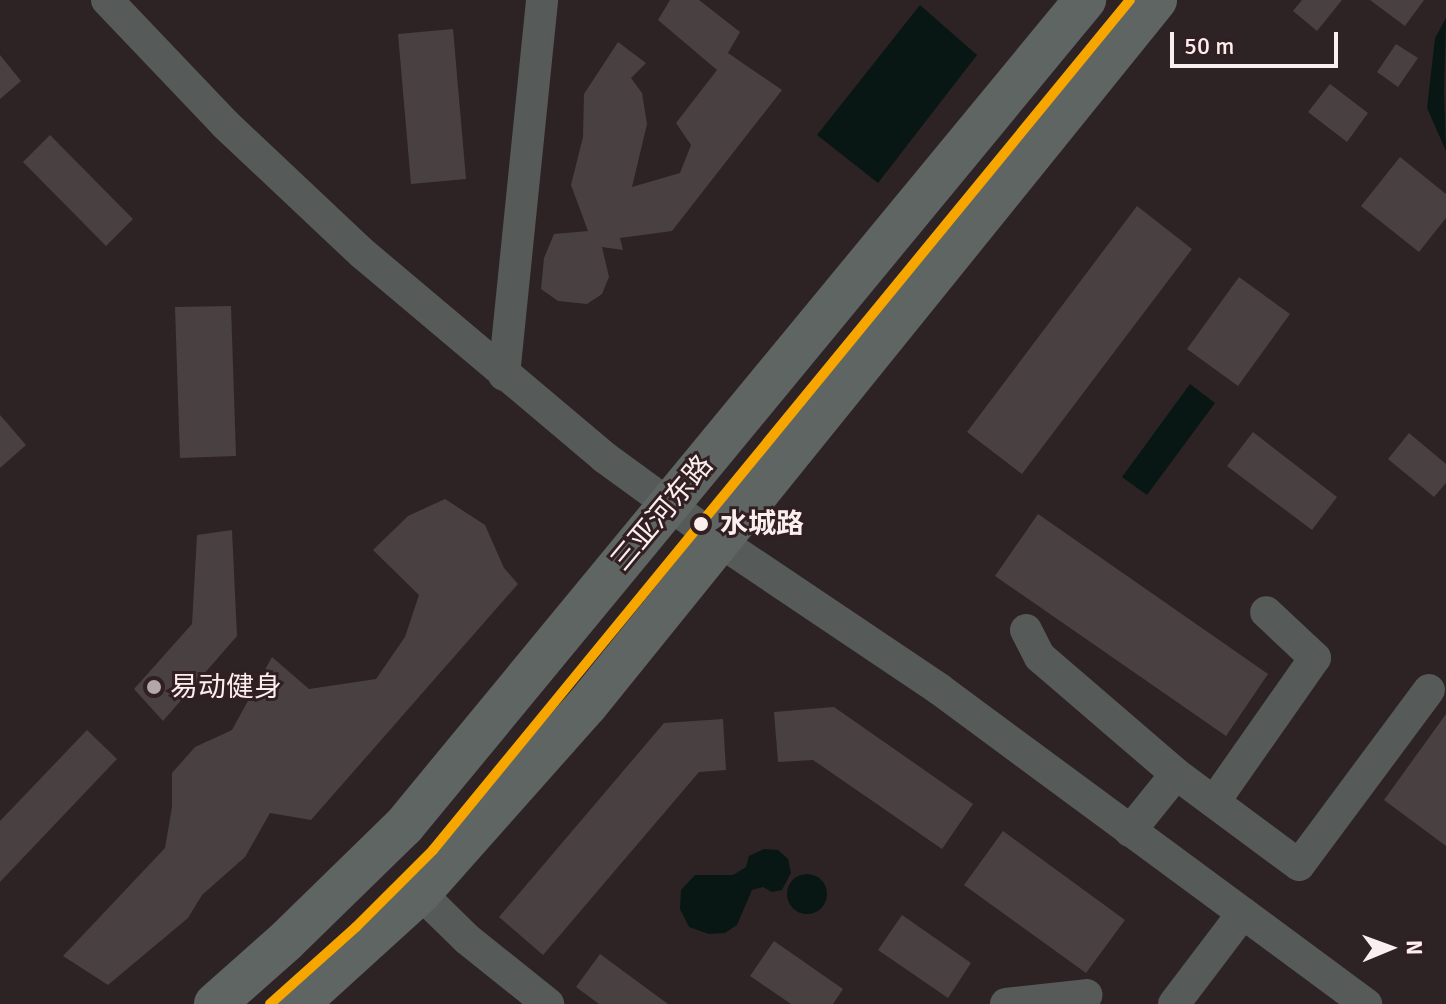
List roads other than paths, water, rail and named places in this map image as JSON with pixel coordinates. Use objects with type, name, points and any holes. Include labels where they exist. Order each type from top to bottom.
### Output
[{"type":"main road","name":"三亚河东路","points":[[215,1004],[286,941],[404,826],[1085,0]]},
{"type":"main road","points":[[298,1004],[420,893],[587,705],[722,543],[1156,0]]},
{"type":"street","points":[[107,0],[237,135],[362,253],[504,375],[669,506],[895,657],[1366,1004]]},
{"type":"street","points":[[504,375],[542,0]]},
{"type":"street","points":[[1214,802],[1315,658],[1266,612]]},
{"type":"street","points":[[1026,630],[1040,657],[1176,774],[1299,865],[1429,690]]},
{"type":"street","points":[[1130,831],[1176,774]]},
{"type":"street","points":[[420,893],[467,939],[548,1004]]},
{"type":"street","points":[[1174,1004],[1243,913]]},
{"type":"street","points":[[1006,1004],[1087,995]]},
{"type":"place","name":"水城路","points":[[701,524]]},
{"type":"place","name":"易动健身","points":[[154,687]]}]
